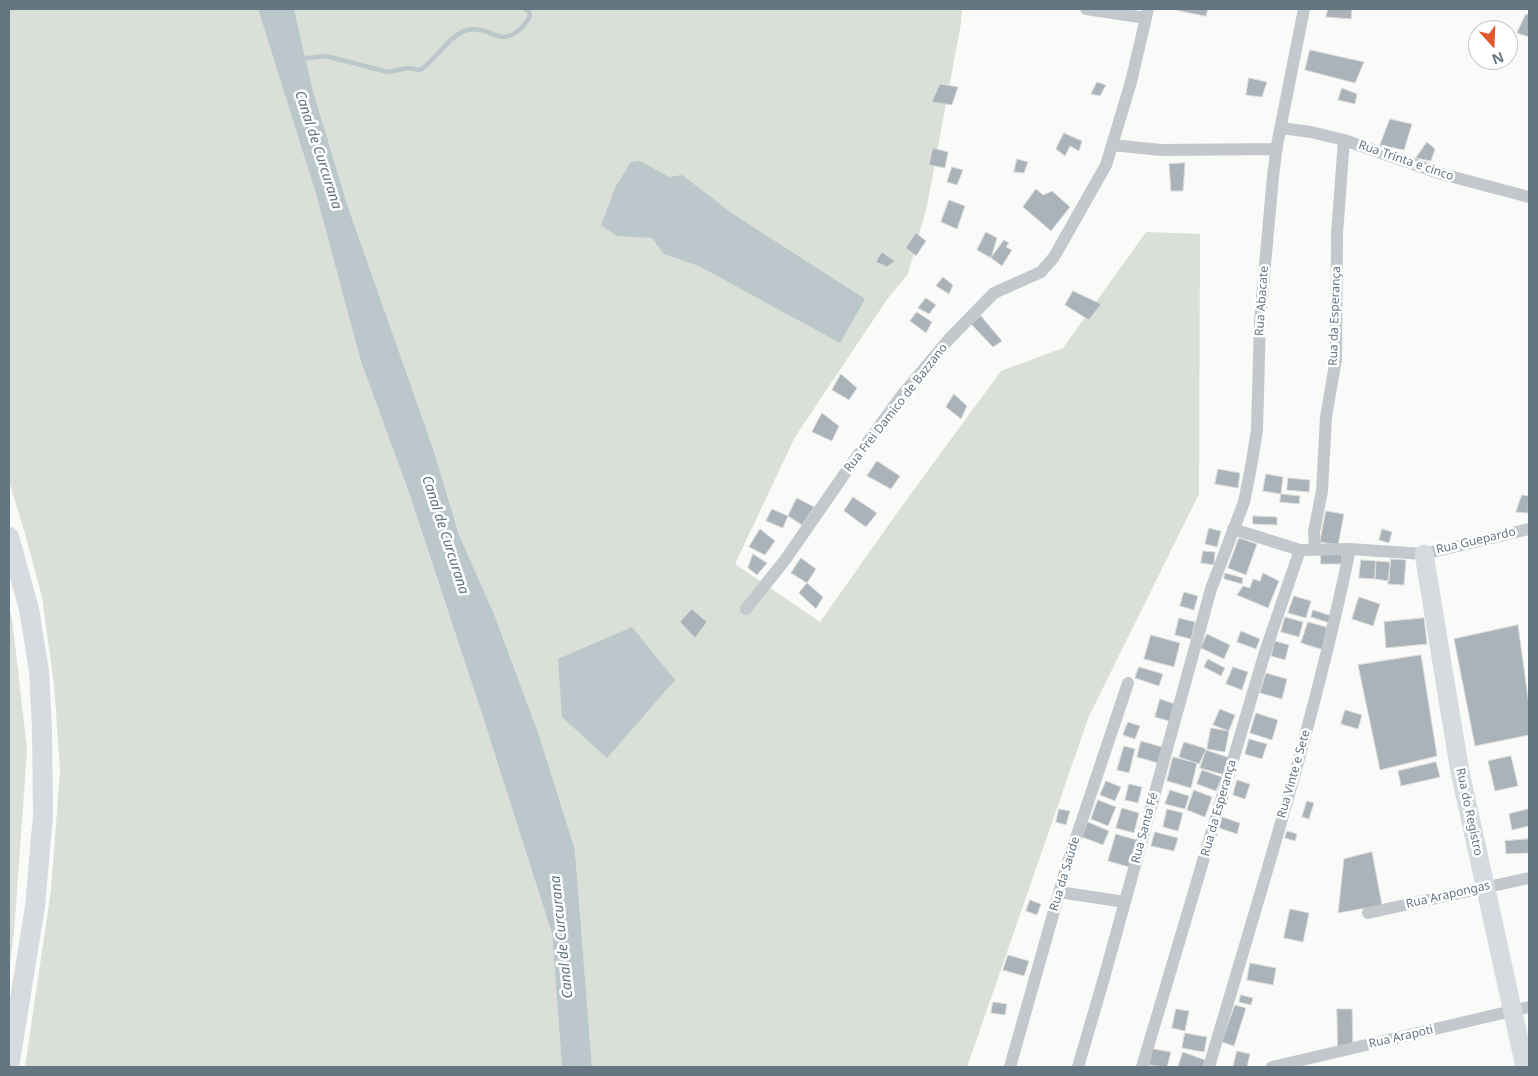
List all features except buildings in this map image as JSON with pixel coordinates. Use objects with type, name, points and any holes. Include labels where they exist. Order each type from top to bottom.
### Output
[{"type":"main road","points":[[9,537],[29,609],[39,670],[42,728],[42,815],[35,907],[9,1067]]},
{"type":"street","points":[[1086,9],[1147,14]]},
{"type":"street","name":"Rua Abacate","points":[[1211,589],[1244,502],[1257,430],[1260,321],[1277,149],[1304,9]]},
{"type":"street","name":"Rua Frei Damico de Bazzano","points":[[746,608],[785,560],[902,395],[949,339],[994,293],[1041,272],[1048,266],[1106,165],[1131,82],[1147,14]]},
{"type":"street","name":"Rua Trinta e cinco","points":[[1281,128],[1311,132],[1344,140],[1442,174],[1529,197]]},
{"type":"street","name":"Rua da Esperança","points":[[1314,550],[1314,532],[1322,492],[1326,417],[1336,359],[1337,234],[1344,140]]},
{"type":"street","points":[[1112,144],[1161,150],[1277,149]]},
{"type":"street","points":[[1233,529],[1300,550],[1350,549],[1424,554]]},
{"type":"street","name":"Rua Guepardo","points":[[1424,554],[1529,529]]},
{"type":"street","name":"Rua Vinte e Sete","points":[[1209,1067],[1301,750],[1336,615],[1350,549]]},
{"type":"street","name":"Rua da Esperança","points":[[1142,1067],[1265,652],[1300,550]]},
{"type":"street","name":"Rua do Registro","points":[[1424,554],[1460,772],[1485,887],[1521,1009],[1525,1067]]},
{"type":"street","name":"Rua Santa Fé","points":[[1078,1067],[1211,589]]},
{"type":"street","name":"Rua da Saúde","points":[[1010,1067],[1059,892],[1128,683]]},
{"type":"street","name":"Rua Arapongas","points":[[1368,913],[1529,878]]},
{"type":"street","points":[[1059,892],[1125,902]]},
{"type":"street","name":"Rua Arapoti","points":[[1272,1067],[1521,1009]]},
{"type":"shaded area","points":[[9,9],[258,9],[316,194],[361,362],[408,490],[552,934],[562,1067],[25,1067],[51,890],[60,771],[54,684],[42,597],[9,481]]},
{"type":"shaded area","points":[[294,9],[962,9],[927,206],[908,274],[888,298],[795,437],[735,564],[820,622],[1001,371],[1063,348],[1146,232],[1200,234],[1199,494],[1089,716],[967,1067],[592,1067],[575,850],[539,735],[494,614],[459,535],[434,451],[348,207],[313,91]]},
{"type":"shaded area","points":[[9,607],[12,618],[27,750],[14,932],[9,970]]},
{"type":"water","name":"Canal de Curcurana","points":[[258,9],[294,9],[313,91],[348,207],[434,451],[459,535],[494,614],[539,735],[575,850],[592,1067],[562,1067],[552,934],[408,490],[361,362],[316,194]]},
{"type":"water","points":[[640,161],[669,177],[682,175],[733,214],[865,299],[840,343],[699,266],[664,254],[652,238],[617,236],[601,225],[616,186],[631,162]]},
{"type":"water","points":[[632,627],[675,680],[607,758],[562,717],[558,659]]},
{"type":"waterway","points":[[300,59],[326,56],[388,72],[408,68],[420,70],[448,42],[467,30],[483,30],[505,37],[518,31],[530,16],[528,10],[525,9]]}]
